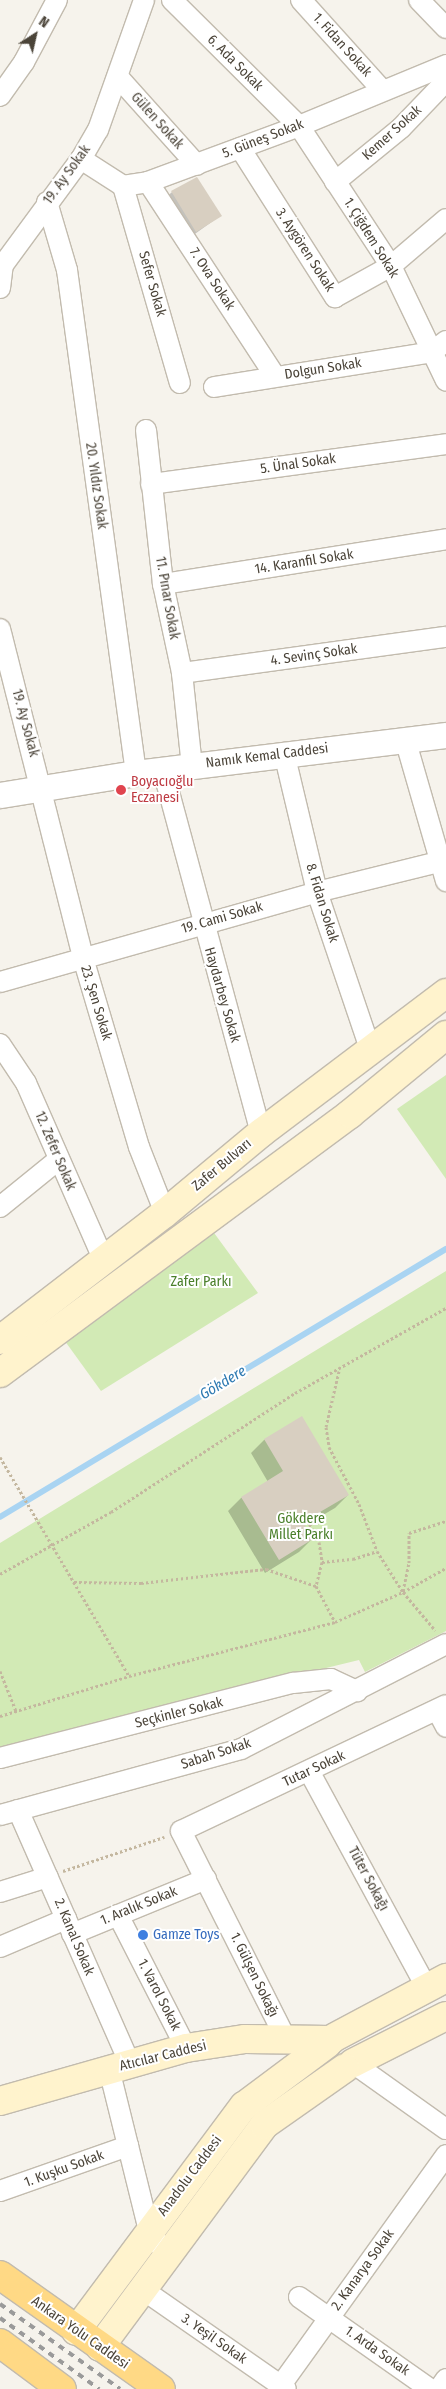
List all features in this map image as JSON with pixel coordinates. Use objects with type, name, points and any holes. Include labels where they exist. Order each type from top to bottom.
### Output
[{"type":"highway","name":"Ankara Yolu Caddesi","points":[[0,2275],[76,2331],[161,2389]]},
{"type":"highway","points":[[0,2343],[58,2388]]},
{"type":"main road","name":"Zafer Bulvarı","points":[[0,1340],[165,1213],[261,1132],[446,993]]},
{"type":"main road","points":[[0,1373],[350,1114],[446,1035]]},
{"type":"main road","points":[[436,1983],[331,2040],[324,2054],[328,2064],[348,2066],[446,2016]]},
{"type":"main road","name":"Atıcılar Caddesi","points":[[0,2101],[186,2048],[245,2039],[331,2040]]},
{"type":"main road","name":"Anadolu Caddesi","points":[[76,2331],[244,2106],[331,2040]]},
{"type":"main road","name":"Anadolu Caddesi","points":[[100,2347],[264,2125],[348,2066]]},
{"type":"street","points":[[0,96],[24,62],[58,0]]},
{"type":"street","name":"19. Ay Sokak","points":[[0,288],[3,265],[47,202],[82,159],[98,130],[144,0]]},
{"type":"street","name":"6. Ada Sokak","points":[[172,0],[299,126]]},
{"type":"street","name":"1. Fidan Sokak","points":[[301,0],[382,90]]},
{"type":"street","points":[[419,0],[446,28]]},
{"type":"street","name":"5. Güneş Sokak","points":[[123,186],[148,182],[299,126],[446,64]]},
{"type":"street","name":"Gülen Sokak","points":[[118,77],[197,164]]},
{"type":"street","name":"Kemer Sokak","points":[[335,182],[401,128],[446,81]]},
{"type":"street","name":"1. Çiğdem Sokak","points":[[299,126],[391,266],[439,346],[446,381]]},
{"type":"street","name":"3. Aygören Sokak","points":[[240,148],[335,297],[391,266]]},
{"type":"street","points":[[82,159],[123,186]]},
{"type":"street","name":"7. Ova Sokak","points":[[148,182],[275,376]]},
{"type":"street","name":"Sefer Sokak","points":[[123,186],[180,383]]},
{"type":"street","name":"20. Yıldız Sokak","points":[[47,202],[66,270],[136,773]]},
{"type":"street","points":[[391,266],[446,219]]},
{"type":"street","name":"Dolgun Sokak","points":[[214,387],[439,346]]},
{"type":"street","name":"11. Pınar Sokak","points":[[146,430],[163,584],[182,673],[192,766]]},
{"type":"street","name":"5. Ünal Sokak","points":[[151,484],[446,444]]},
{"type":"street","name":"14. Karanfil Sokak","points":[[163,584],[446,539]]},
{"type":"street","name":"19. Ay Sokak","points":[[0,629],[42,789]]},
{"type":"street","name":"4. Sevinç Sokak","points":[[182,673],[446,637]]},
{"type":"street","name":"Namık Kemal Caddesi","points":[[0,794],[136,773],[446,735]]},
{"type":"street","points":[[405,739],[443,861],[446,881]]},
{"type":"street","name":"8. Fidan Sokak","points":[[284,754],[317,892],[370,1049]]},
{"type":"street","name":"Haydarbey Sokak","points":[[163,770],[202,924],[261,1132]]},
{"type":"street","name":"23. Şen Sokak","points":[[42,789],[82,958],[139,1147],[165,1213]]},
{"type":"street","name":"19. Cami Sokak","points":[[0,982],[317,892],[443,861]]},
{"type":"street","name":"12. Zefer Sokak","points":[[0,1044],[26,1083],[58,1160],[104,1261]]},
{"type":"street","points":[[0,1207],[58,1160]]},
{"type":"street","name":"Sabah Sokak","points":[[9,1812],[241,1749],[446,1644]]},
{"type":"street","points":[[425,1655],[446,1655]]},
{"type":"street","name":"Seçkinler Sokak","points":[[0,1758],[293,1683],[331,1679],[357,1691]]},
{"type":"street","name":"Tutar Sokak","points":[[181,1831],[309,1772],[443,1714]]},
{"type":"street","name":"Tüter Sokağı","points":[[309,1772],[436,1983]]},
{"type":"street","name":"2. Kanal Sokak","points":[[9,1812],[48,1877],[69,1927],[120,2067]]},
{"type":"street","name":"1. Gülşen Sokağı","points":[[181,1831],[286,2038]]},
{"type":"street","points":[[0,1892],[48,1877]]},
{"type":"street","name":"1. Aralık Sokak","points":[[0,1947],[118,1915],[206,1879]]},
{"type":"street","name":"1. Varol Sokak","points":[[118,1915],[186,2048]]},
{"type":"street","points":[[348,2066],[446,2129]]},
{"type":"street","points":[[120,2067],[128,2146],[149,2231],[167,2255]]},
{"type":"street","name":"1. Kuşku Sokak","points":[[0,2192],[128,2146]]},
{"type":"street","name":"2. Kanarya Sokak","points":[[283,2387],[329,2318],[446,2155]]},
{"type":"street","name":"3. Yeşil Sokak","points":[[142,2289],[283,2387]]},
{"type":"street","name":"1. Arda Sokak","points":[[299,2297],[430,2389]]},
{"type":"street","points":[[439,2389],[446,2379]]},
{"type":"path","points":[[0,1574],[53,1545],[295,1393],[339,1370],[446,1308]]},
{"type":"path","points":[[339,1370],[326,1427],[329,1447],[359,1504],[376,1550],[403,1592],[446,1644]]},
{"type":"path","points":[[0,1457],[130,1676]]},
{"type":"path","points":[[305,1515],[319,1542],[322,1562],[316,1586],[335,1622]]},
{"type":"path","points":[[403,1592],[409,1563],[409,1533],[446,1521]]},
{"type":"path","points":[[322,1562],[353,1559],[376,1550]]},
{"type":"path","points":[[0,1716],[130,1676],[335,1622],[403,1592],[446,1568]]},
{"type":"path","points":[[74,1582],[149,1583],[266,1569],[316,1586]]},
{"type":"path","points":[[0,1671],[16,1712]]},
{"type":"path","points":[[48,1877],[181,1831]]},
{"type":"green space","points":[[446,1075],[446,1179],[397,1109]]},
{"type":"green space","name":"Zafer Parkı","points":[[209,1226],[258,1293],[101,1391],[62,1337]]},
{"type":"green space","name":"Gökdere Millet Parkı","points":[[446,1271],[446,1631],[365,1672],[359,1660],[0,1747],[0,1543]]},
{"type":"building","points":[[197,177],[222,216],[196,232],[171,191]]},
{"type":"building","points":[[302,1416],[349,1495],[303,1522],[313,1539],[279,1560],[241,1497],[283,1471],[264,1439]]},
{"type":"waterway","name":"Gökdere","points":[[0,1517],[446,1249]]},
{"type":"railway","points":[[0,2304],[120,2389]]},
{"type":"railway","points":[[0,2318],[99,2389]]},
{"type":"place","name":"Boyacıoğlu Eczanesi","points":[[121,790]]},
{"type":"place","name":"Gamze Toys","points":[[143,1935]]}]
